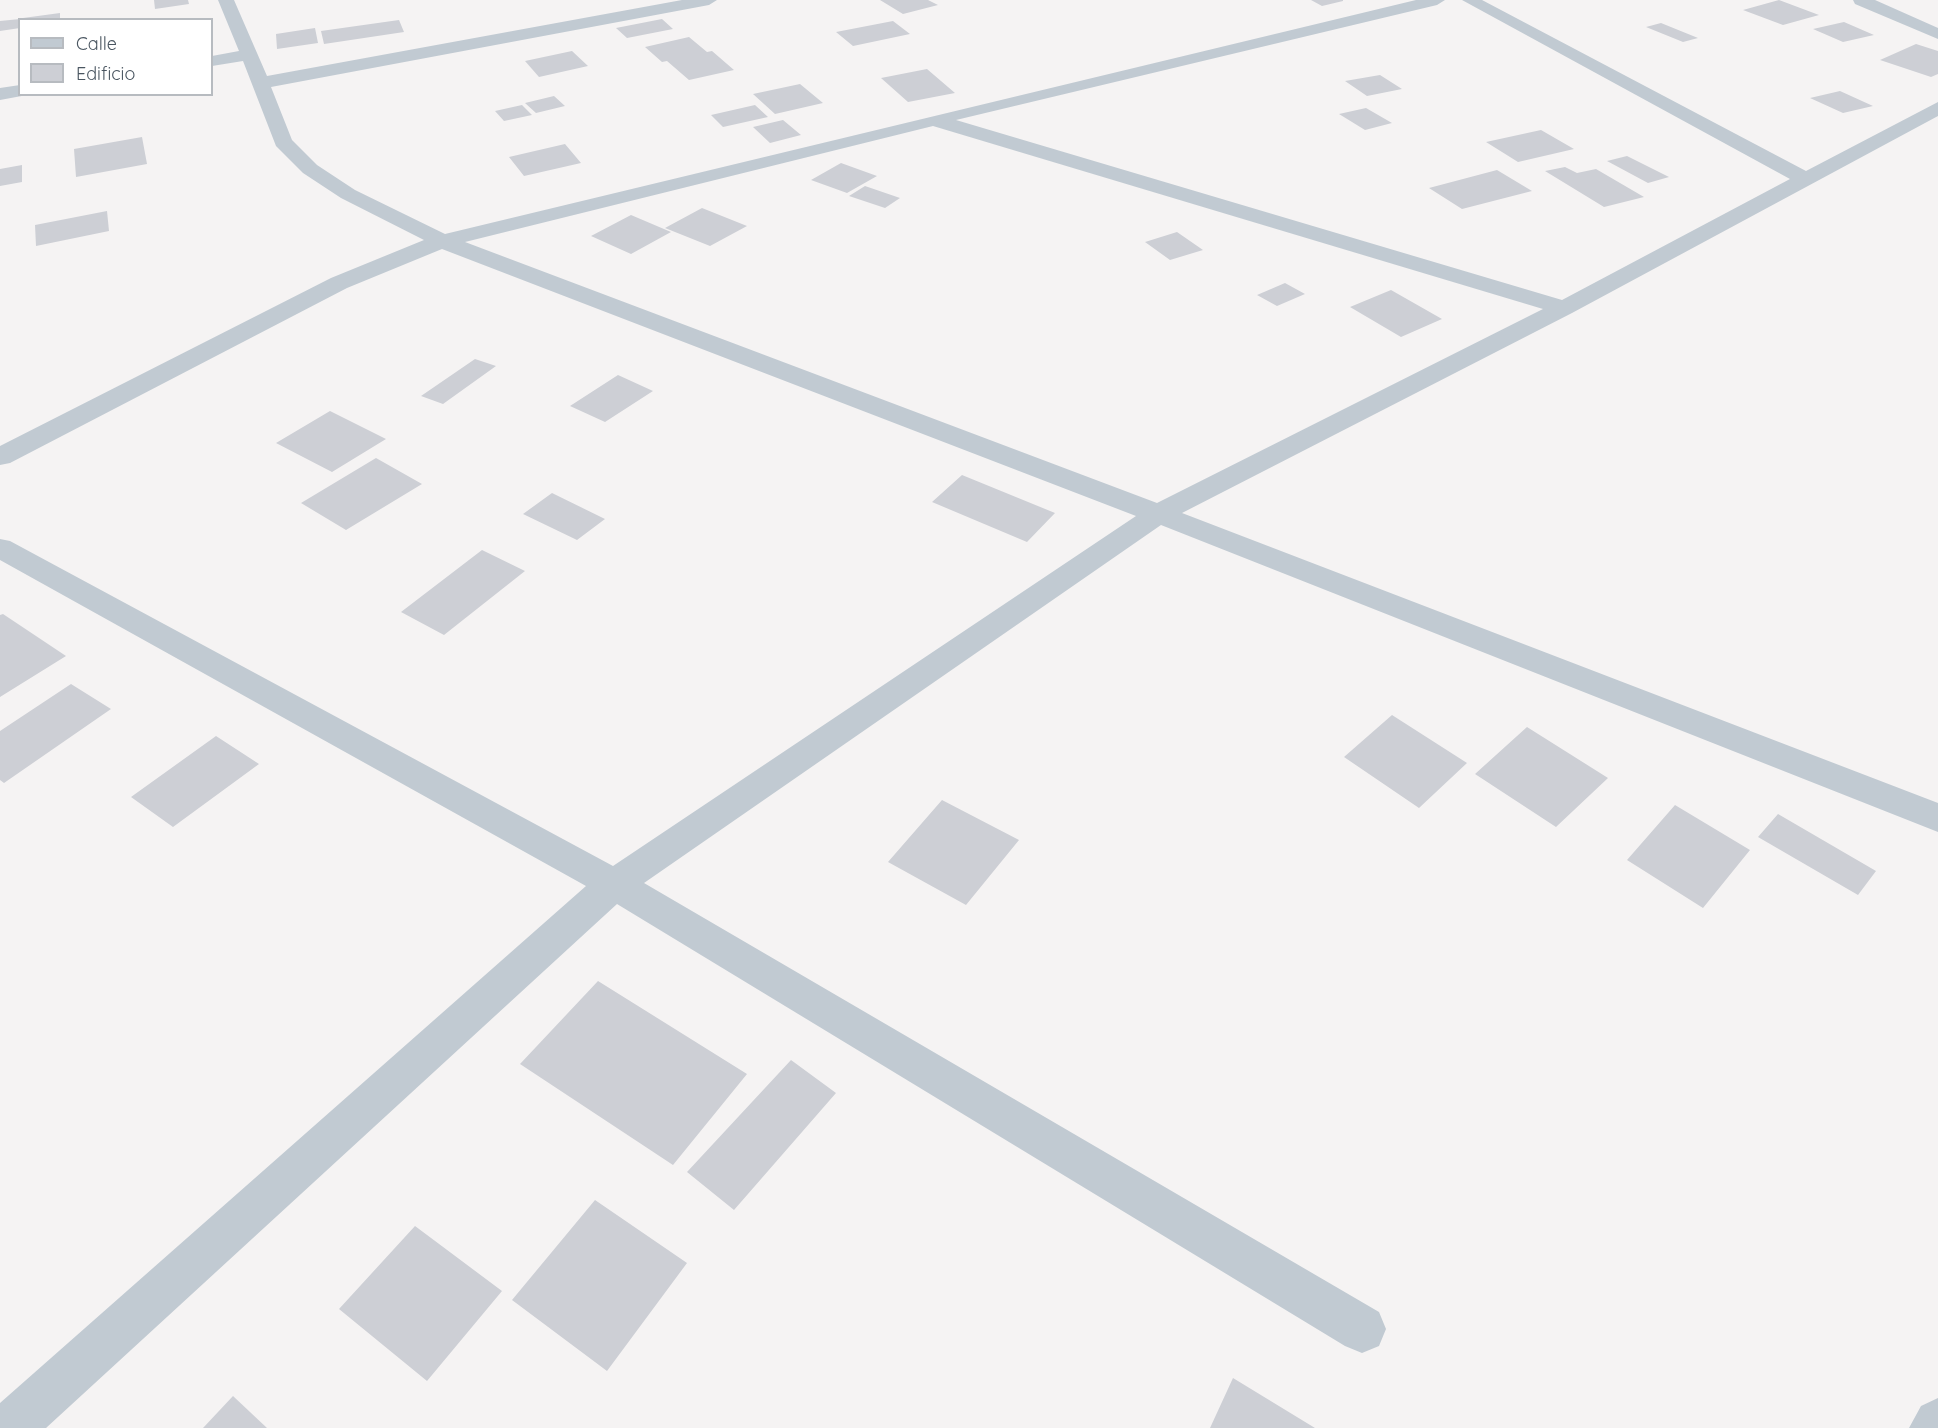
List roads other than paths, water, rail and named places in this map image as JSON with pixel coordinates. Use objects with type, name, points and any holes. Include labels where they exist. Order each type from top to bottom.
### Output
[{"type":"street","points":[[226,0],[283,142],[310,169],[348,194],[442,241],[1158,514],[1938,818]]},
{"type":"street","points":[[261,84],[709,0]]},
{"type":"street","points":[[0,457],[339,283],[442,241],[933,120],[1437,0]]},
{"type":"street","points":[[1470,0],[1804,178]]},
{"type":"street","points":[[1861,0],[1938,34]]},
{"type":"street","points":[[213,61],[249,55]]},
{"type":"street","points":[[0,94],[18,91]]},
{"type":"street","points":[[9,1428],[614,884],[1158,514],[1564,308],[1938,108]]},
{"type":"street","points":[[933,120],[1564,308]]},
{"type":"street","points":[[0,549],[614,884],[1362,1329]]},
{"type":"street","points":[[1934,1428],[1938,1423]]}]
